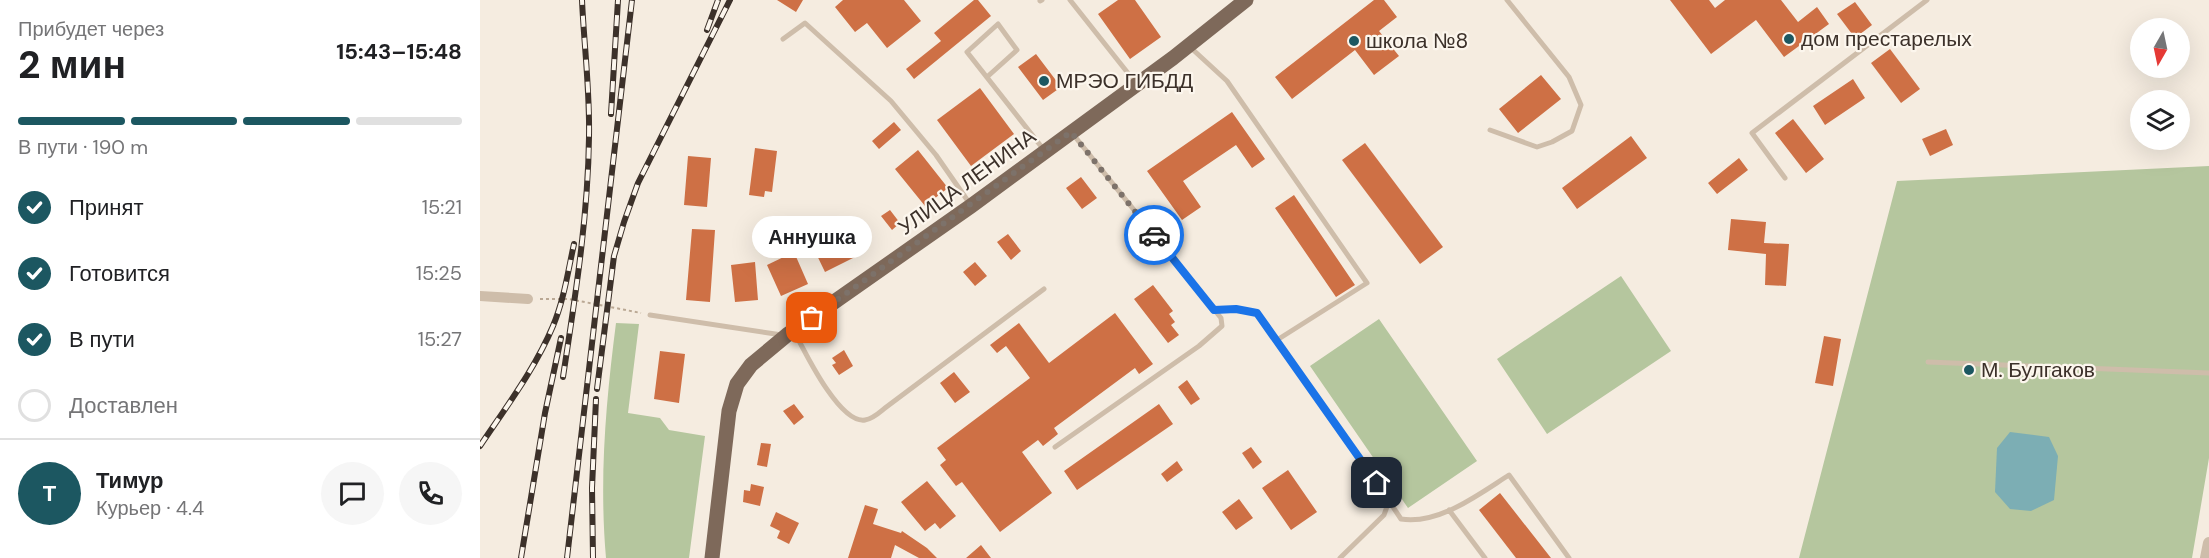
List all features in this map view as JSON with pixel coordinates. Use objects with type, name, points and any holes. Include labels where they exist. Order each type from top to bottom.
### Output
[{"type":"main road","name":"УЛИЦА ЛЕНИНА","points":[[712,558],[729,411],[737,384],[751,365],[790,333],[971,206],[1189,46],[1246,0]]},
{"type":"street","points":[[480,296],[528,298]]},
{"type":"street","points":[[2206,558],[2209,543]]},
{"type":"lane","points":[[1070,0],[1136,84]]},
{"type":"lane","points":[[1490,130],[1537,147],[1572,131],[1581,105],[1569,77],[1507,0]]},
{"type":"lane","points":[[1785,178],[1752,133],[1927,0]]},
{"type":"lane","points":[[783,39],[805,22],[891,102],[936,155],[971,206]]},
{"type":"lane","points":[[987,77],[1017,50],[998,24],[967,52],[1045,152]]},
{"type":"lane","points":[[1189,46],[1227,81],[1367,283],[1277,340]]},
{"type":"lane","points":[[1055,447],[1199,346],[1222,326],[1221,318],[1071,132]]},
{"type":"lane","points":[[650,315],[790,333],[820,381],[850,415],[858,420],[865,420],[885,408],[1044,289]]},
{"type":"lane","points":[[1214,310],[1236,309],[1257,313],[1401,519],[1414,521],[1457,508],[1509,475],[1569,558]]},
{"type":"lane","points":[[1928,362],[2209,373]]},
{"type":"lane","points":[[1340,558],[1384,515],[1389,501]]},
{"type":"lane","points":[[1449,510],[1485,558]]},
{"type":"path","points":[[528,298],[569,299],[650,315]]},
{"type":"green space","points":[[2209,166],[2209,458],[2192,558],[1799,558],[1897,181]]},
{"type":"green space","points":[[1621,276],[1671,351],[1547,434],[1497,359]]},
{"type":"green space","points":[[1379,319],[1477,461],[1408,508],[1310,366]]},
{"type":"green space","points":[[616,323],[639,324],[628,413],[660,418],[669,430],[705,436],[689,558],[606,558],[603,469],[609,381]]},
{"type":"water","points":[[2010,432],[2049,437],[2058,456],[2054,500],[2031,511],[2010,509],[1995,492],[1997,448]]},
{"type":"building","points":[[777,0],[803,0],[796,12]]},
{"type":"building","points":[[843,0],[904,0],[921,21],[887,48],[867,23],[855,32],[835,7]]},
{"type":"building","points":[[974,0],[978,0],[991,16],[914,79],[906,69],[941,41],[934,33]]},
{"type":"building","points":[[1118,0],[1135,0],[1161,37],[1130,59],[1098,14]]},
{"type":"building","name":"школа №8","points":[[1374,0],[1384,0],[1397,17],[1379,31],[1399,56],[1374,75],[1355,50],[1292,99],[1275,77]]},
{"type":"building","name":"дом престарелых","points":[[1670,0],[1709,0],[1715,8],[1725,0],[1781,0],[1798,22],[1817,7],[1829,24],[1784,57],[1756,20],[1711,54]]},
{"type":"building","points":[[1855,2],[1872,25],[1855,38],[1837,14]]},
{"type":"building","points":[[1890,49],[1920,89],[1901,103],[1871,63]]},
{"type":"building","points":[[1036,54],[1061,87],[1043,100],[1018,67]]},
{"type":"building","points":[[1541,75],[1561,99],[1518,133],[1499,109]]},
{"type":"building","points":[[1853,79],[1865,98],[1825,125],[1813,106]]},
{"type":"building","points":[[980,88],[1014,134],[971,166],[937,120]]},
{"type":"building","points":[[1232,112],[1265,159],[1252,168],[1236,145],[1183,181],[1201,207],[1182,220],[1147,171]]},
{"type":"building","points":[[1793,119],[1824,159],[1806,173],[1775,133]]},
{"type":"building","points":[[894,122],[901,130],[879,149],[872,141]]},
{"type":"building","points":[[1946,129],[1953,145],[1930,156],[1922,139]]},
{"type":"building","points":[[1631,136],[1647,158],[1577,209],[1562,188]]},
{"type":"building","points":[[1365,143],[1443,247],[1420,264],[1342,160]]},
{"type":"building","points":[[755,148],[777,151],[772,192],[765,191],[764,197],[749,195]]},
{"type":"building","points":[[918,150],[948,188],[925,206],[895,169]]},
{"type":"building","points":[[688,156],[711,158],[707,207],[684,205]]},
{"type":"building","points":[[1739,158],[1748,170],[1717,194],[1708,183]]},
{"type":"building","points":[[1081,177],[1097,198],[1082,209],[1066,188]]},
{"type":"building","points":[[1294,195],[1355,285],[1336,297],[1275,208]]},
{"type":"building","points":[[890,210],[900,223],[892,230],[881,216]]},
{"type":"building","points":[[1731,219],[1766,222],[1764,243],[1789,244],[1786,286],[1765,285],[1766,254],[1728,250]]},
{"type":"building","points":[[842,225],[857,256],[825,272],[810,241]]},
{"type":"building","points":[[692,229],[715,230],[710,302],[686,300]]},
{"type":"building","points":[[1008,234],[1021,251],[1011,260],[997,242]]},
{"type":"building","points":[[794,252],[808,284],[781,296],[767,265]]},
{"type":"building","points":[[755,262],[758,300],[735,302],[731,265]]},
{"type":"building","points":[[975,262],[987,276],[975,286],[963,272]]},
{"type":"building","points":[[1153,285],[1173,311],[1169,314],[1175,322],[1171,325],[1179,335],[1168,343],[1134,299]]},
{"type":"building","points":[[1115,313],[1153,364],[1139,374],[1135,368],[1054,428],[1058,434],[1043,446],[1038,440],[1022,452],[1052,493],[1000,532],[962,482],[956,486],[940,465],[946,460],[937,448],[1030,378],[1006,346],[997,353],[990,345],[1019,323],[1049,363]]},
{"type":"building","points":[[1824,336],[1841,339],[1833,386],[1815,383]]},
{"type":"building","points":[[844,350],[853,366],[839,375],[832,365],[836,363],[832,358]]},
{"type":"building","points":[[660,351],[685,354],[679,403],[654,399]]},
{"type":"building","points":[[954,372],[970,392],[955,403],[940,383]]},
{"type":"building","points":[[1187,380],[1200,399],[1191,405],[1178,387]]},
{"type":"building","points":[[794,404],[804,417],[794,425],[783,411]]},
{"type":"building","points":[[1159,404],[1173,424],[1077,490],[1064,471]]},
{"type":"building","points":[[761,443],[771,444],[767,467],[757,465]]},
{"type":"building","points":[[1251,447],[1262,462],[1253,469],[1242,453]]},
{"type":"building","points":[[1177,461],[1183,470],[1167,482],[1161,474]]},
{"type":"building","points":[[1288,470],[1317,512],[1291,530],[1262,488]]},
{"type":"building","points":[[927,481],[956,516],[940,529],[935,523],[925,531],[901,502]]},
{"type":"building","points":[[751,484],[764,487],[760,506],[743,502],[744,490],[750,491]]},
{"type":"building","points":[[1500,493],[1551,558],[1516,558],[1479,510]]},
{"type":"building","points":[[1239,499],[1253,518],[1236,530],[1222,512]]},
{"type":"building","points":[[865,505],[878,509],[873,524],[901,533],[902,531],[927,548],[937,558],[919,558],[895,545],[891,558],[848,558]]},
{"type":"building","points":[[776,512],[799,523],[789,544],[777,538],[780,531],[770,526]]},
{"type":"building","points":[[981,545],[991,558],[966,558]]},
{"type":"railway","points":[[563,377],[580,258],[588,167],[589,103],[582,0]]},
{"type":"railway","points":[[611,114],[618,0]]},
{"type":"railway","points":[[567,558],[632,0]]},
{"type":"railway","points":[[707,30],[718,0]]},
{"type":"railway","points":[[597,389],[614,256],[624,222],[638,183],[730,0]]},
{"type":"railway","points":[[480,446],[520,388],[546,342],[560,306],[574,244]]},
{"type":"railway","points":[[521,558],[545,413],[561,338]]},
{"type":"railway","points":[[593,558],[592,488],[596,399]]},
{"type":"way so far","points":[[812,318],[1071,132],[1154,235]]},
{"type":"place","name":"дом престарелых","points":[[1789,39]]},
{"type":"place","name":"школа №8","points":[[1354,41]]},
{"type":"place","name":"МРЭО ГИБДД","points":[[1044,81]]},
{"type":"place","name":"Аннушка","points":[[812,318]]},
{"type":"place","name":"М. Булгаков","points":[[1969,370]]},
{"type":"route","points":[[1154,235],[1214,310],[1236,309],[1257,313],[1377,483]]}]
